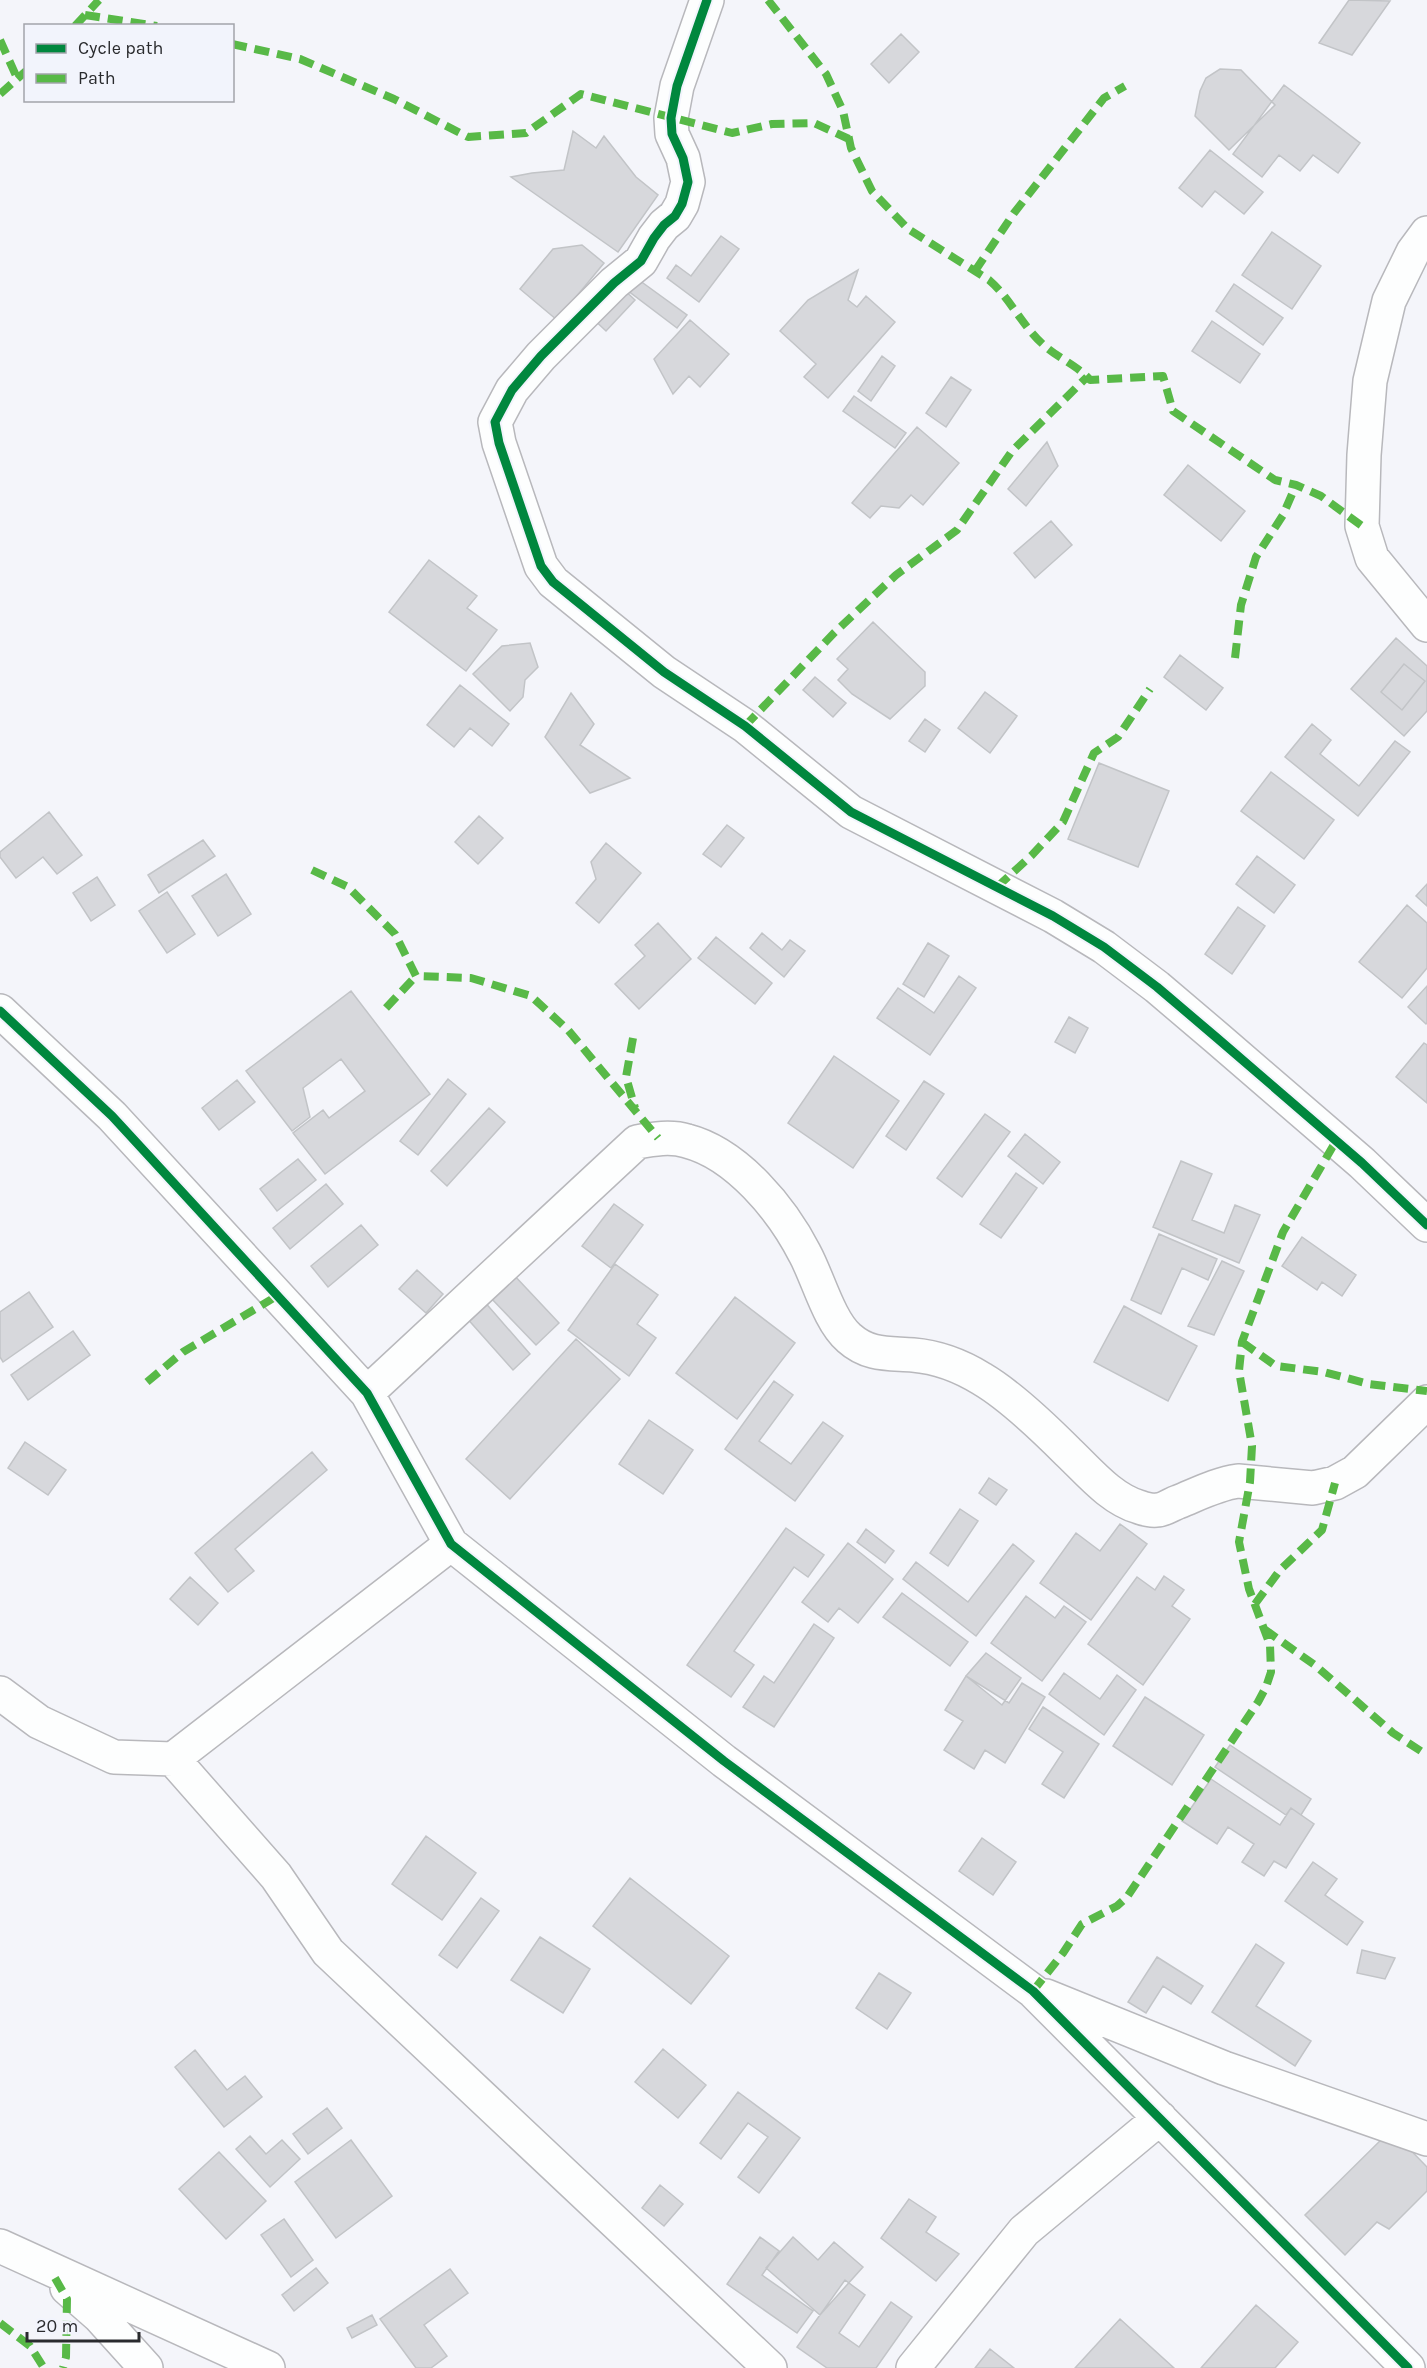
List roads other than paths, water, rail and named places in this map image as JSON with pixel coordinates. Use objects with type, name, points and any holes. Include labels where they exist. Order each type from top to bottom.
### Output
[{"type":"street","points":[[706,0],[676,86],[671,118],[672,134],[683,158],[688,182],[682,204],[675,216],[654,238],[641,261],[614,283],[512,390],[495,422],[498,443],[541,566],[553,582],[663,672],[745,726],[851,812],[1053,916],[1104,947],[1131,967],[1362,1163],[1427,1225]]},
{"type":"street","points":[[1427,232],[1413,252],[1389,301],[1370,381],[1364,455],[1362,526],[1372,558],[1427,625]]},
{"type":"street","points":[[0,1011],[112,1116],[367,1393],[452,1544],[724,1761],[1033,1990],[1408,2368]]},
{"type":"street","points":[[367,1393],[614,1162],[637,1142],[658,1138],[686,1140],[713,1150],[740,1168],[771,1202],[804,1252],[836,1321],[847,1337],[869,1351],[882,1354],[915,1355],[948,1362],[984,1380],[1030,1417],[1097,1480],[1122,1500],[1140,1508],[1157,1510],[1226,1483],[1238,1481],[1313,1488],[1335,1483],[1355,1472],[1427,1402]]},
{"type":"street","points":[[0,1693],[39,1722],[114,1757],[174,1759],[452,1544]]},
{"type":"street","points":[[174,1759],[276,1876],[328,1952],[770,2368]]},
{"type":"street","points":[[1033,1990],[1224,2068],[1427,2139]]},
{"type":"street","points":[[913,2368],[1024,2231],[1160,2118]]},
{"type":"street","points":[[0,2246],[268,2368]]},
{"type":"street","points":[[34,2261],[99,2316],[146,2368]]}]
